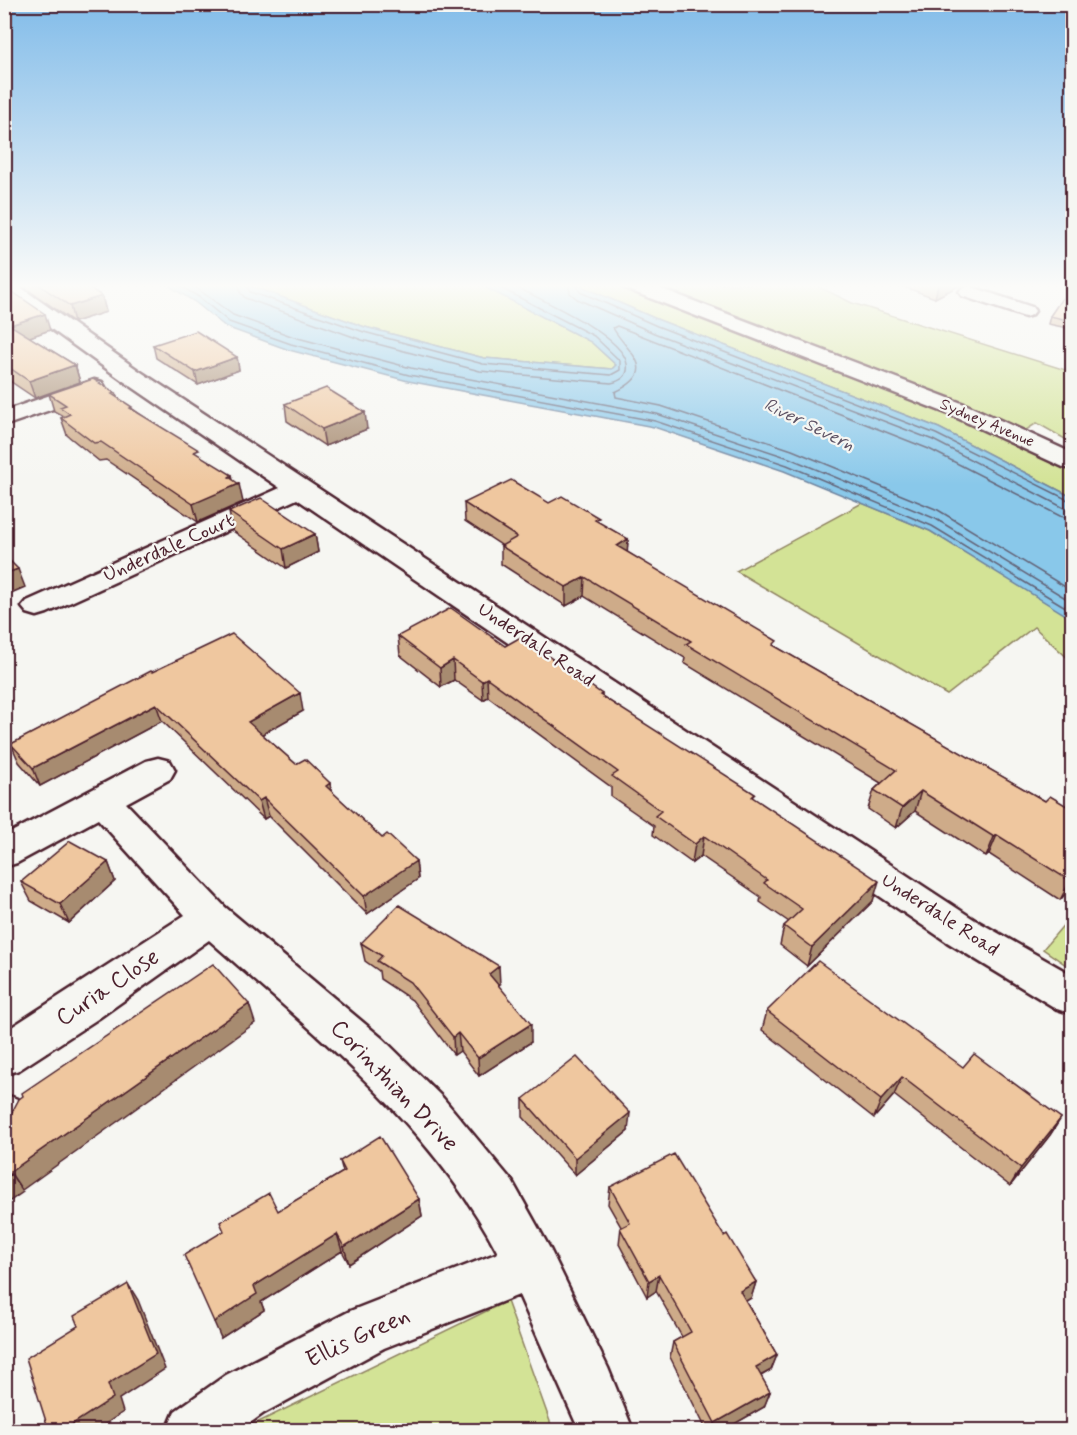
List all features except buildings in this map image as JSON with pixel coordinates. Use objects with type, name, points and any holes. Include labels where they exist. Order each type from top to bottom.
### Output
[{"type":"street","name":"Underdale Road","points":[[96,351],[961,931],[1072,996]]},
{"type":"street","name":"Sydney Avenue","points":[[805,351],[959,410],[1072,462]]},
{"type":"street","points":[[4,419],[130,375]]},
{"type":"street","name":"Underdale Court","points":[[37,607],[301,488]]},
{"type":"street","points":[[4,853],[158,770]]},
{"type":"street","name":"Corinthian Drive","points":[[102,800],[211,918],[368,1053],[427,1113],[495,1198],[531,1265],[589,1387],[606,1431]]},
{"type":"street","name":"Curia Close","points":[[4,1056],[84,1005],[211,918]]},
{"type":"street","name":"Ellis Green","points":[[195,1431],[245,1394],[368,1329],[531,1265]]},
{"type":"green space","points":[[457,351],[601,351],[616,365],[612,369],[484,358]]},
{"type":"green space","points":[[739,351],[789,351],[973,423],[1072,470],[1072,497],[939,428]]},
{"type":"green space","points":[[812,351],[1005,351],[1072,372],[1072,443],[1037,423],[1023,432]]},
{"type":"green space","points":[[862,503],[930,531],[1067,614],[1072,619],[1072,662],[1034,627],[947,695],[736,571]]},
{"type":"green space","points":[[1072,915],[1072,969],[1043,949]]},
{"type":"green space","points":[[507,1301],[553,1430],[242,1430]]},
{"type":"water","name":"River Severn","points":[[293,351],[457,351],[484,358],[612,369],[616,365],[601,351],[739,351],[939,428],[1072,497],[1072,619],[930,531],[784,471],[654,427],[408,381]]}]
